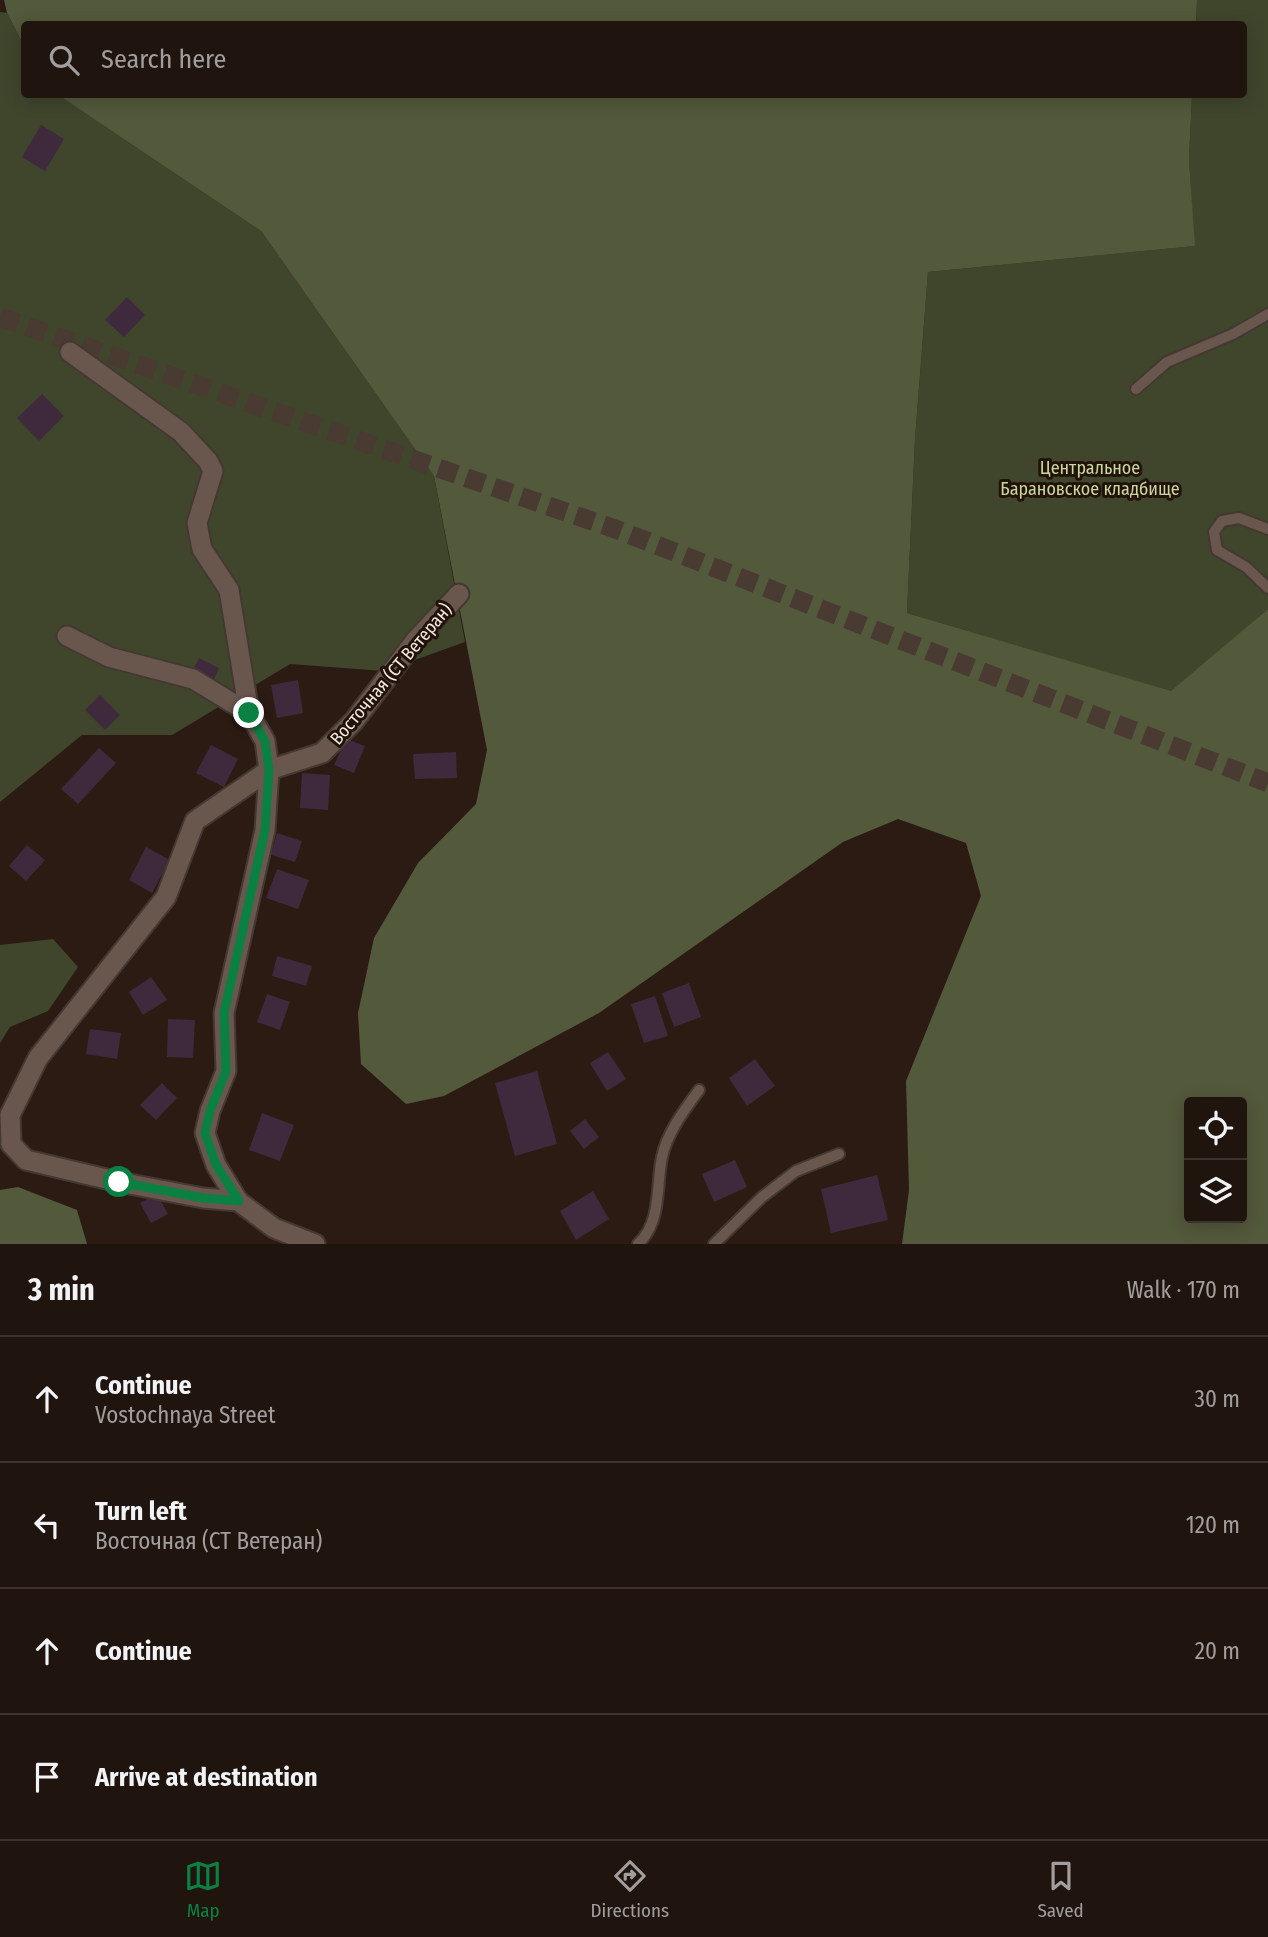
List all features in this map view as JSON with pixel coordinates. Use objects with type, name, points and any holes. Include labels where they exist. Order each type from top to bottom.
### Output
[{"type":"street","points":[[70,352],[181,432],[208,461],[213,471],[197,523],[202,549],[229,590],[249,713],[265,741],[269,770],[265,830],[224,1013],[226,1071],[210,1111],[205,1133],[216,1165],[239,1201],[274,1228],[314,1244]]},
{"type":"street","name":"Восточная (СТ Ветеран)","points":[[6,1146],[10,1115],[38,1058],[166,897],[195,821],[269,770],[322,753],[354,720],[415,641],[459,594]]},
{"type":"street","points":[[67,636],[109,657],[193,679],[249,713]]},
{"type":"street","points":[[6,1146],[26,1160],[119,1182],[191,1196],[239,1201]]},
{"type":"lane","points":[[1136,389],[1167,362],[1233,334],[1268,314]]},
{"type":"lane","points":[[1268,529],[1239,517],[1222,521],[1214,532],[1217,550],[1247,568],[1268,588]]},
{"type":"lane","points":[[638,1244],[647,1236],[658,1199],[662,1155],[679,1118],[699,1090]]},
{"type":"lane","points":[[714,1244],[762,1197],[796,1171],[839,1154]]},
{"type":"green space","points":[[4,0],[1197,0],[1196,21],[21,21],[21,40],[7,13]]},
{"type":"green space","name":"Центральное Барановское кладбище","points":[[1197,0],[1268,0],[1268,609],[1172,692],[907,613],[915,439],[928,272],[1194,246],[1189,160],[1192,98],[1247,98],[1247,21],[1196,21]]},
{"type":"green space","points":[[0,12],[7,13],[21,40],[21,98],[62,98],[261,231],[434,476],[465,642],[384,671],[290,664],[172,735],[82,735],[0,802]]},
{"type":"green space","points":[[62,98],[1192,98],[1189,160],[1195,246],[928,272],[915,439],[907,613],[1171,691],[1268,609],[1268,1244],[902,1244],[909,1190],[906,1081],[981,896],[966,843],[898,819],[843,842],[599,1013],[444,1096],[406,1104],[361,1064],[358,1013],[374,938],[418,863],[476,804],[487,750],[434,476],[261,231]]},
{"type":"green space","points":[[53,939],[78,967],[48,1011],[10,1027],[0,1043],[0,945]]},
{"type":"green space","points":[[18,1187],[77,1210],[87,1244],[0,1244],[0,1190]]},
{"type":"building","points":[[41,125],[64,139],[45,171],[22,157]]},
{"type":"building","points":[[127,297],[145,315],[124,337],[105,320]]},
{"type":"building","points":[[42,394],[64,416],[39,441],[17,418]]},
{"type":"building","points":[[199,658],[219,668],[212,684],[191,674]]},
{"type":"building","points":[[298,680],[303,713],[277,718],[271,685]]},
{"type":"building","points":[[100,695],[120,715],[105,730],[85,710]]},
{"type":"building","points":[[346,739],[365,746],[354,773],[334,765]]},
{"type":"building","points":[[211,745],[238,759],[224,787],[196,773]]},
{"type":"building","points":[[99,748],[116,763],[78,804],[61,789]]},
{"type":"building","points":[[456,752],[457,778],[415,779],[413,754]]},
{"type":"building","points":[[302,773],[330,775],[328,810],[300,808]]},
{"type":"building","points":[[277,833],[302,841],[295,862],[271,855]]},
{"type":"building","points":[[27,845],[45,860],[26,881],[9,866]]},
{"type":"building","points":[[146,847],[170,860],[152,893],[129,880]]},
{"type":"building","points":[[277,869],[309,880],[298,909],[266,898]]},
{"type":"building","points":[[277,956],[312,966],[306,986],[272,976]]},
{"type":"building","points":[[151,977],[167,1000],[143,1015],[129,992]]},
{"type":"building","points":[[689,983],[701,1017],[674,1027],[662,993]]},
{"type":"building","points":[[267,994],[290,1002],[280,1030],[257,1022]]},
{"type":"building","points":[[655,996],[668,1036],[644,1043],[631,1004]]},
{"type":"building","points":[[168,1019],[195,1020],[193,1058],[167,1057]]},
{"type":"building","points":[[90,1029],[121,1033],[117,1059],[86,1054]]},
{"type":"building","points":[[608,1052],[626,1079],[607,1091],[590,1063]]},
{"type":"building","points":[[755,1059],[775,1086],[747,1106],[729,1078]]},
{"type":"building","points":[[537,1071],[557,1144],[515,1156],[495,1083]]},
{"type":"building","points":[[162,1083],[177,1098],[156,1120],[140,1105]]},
{"type":"building","points":[[262,1113],[294,1125],[280,1161],[249,1150]]},
{"type":"building","points":[[585,1119],[599,1137],[584,1149],[570,1131]]},
{"type":"building","points":[[735,1160],[747,1187],[714,1202],[702,1174]]},
{"type":"building","points":[[877,1175],[888,1220],[831,1233],[821,1189]]},
{"type":"building","points":[[593,1191],[609,1219],[576,1240],[560,1211]]},
{"type":"building","points":[[157,1194],[168,1214],[151,1223],[140,1203]]},
{"type":"tunnel","points":[[0,317],[618,530],[1268,783]]},
{"type":"route","points":[[119,1182],[203,1198],[239,1201],[216,1165],[205,1133],[210,1111],[226,1071],[224,1013],[265,830],[269,770],[265,741],[249,713]]}]
